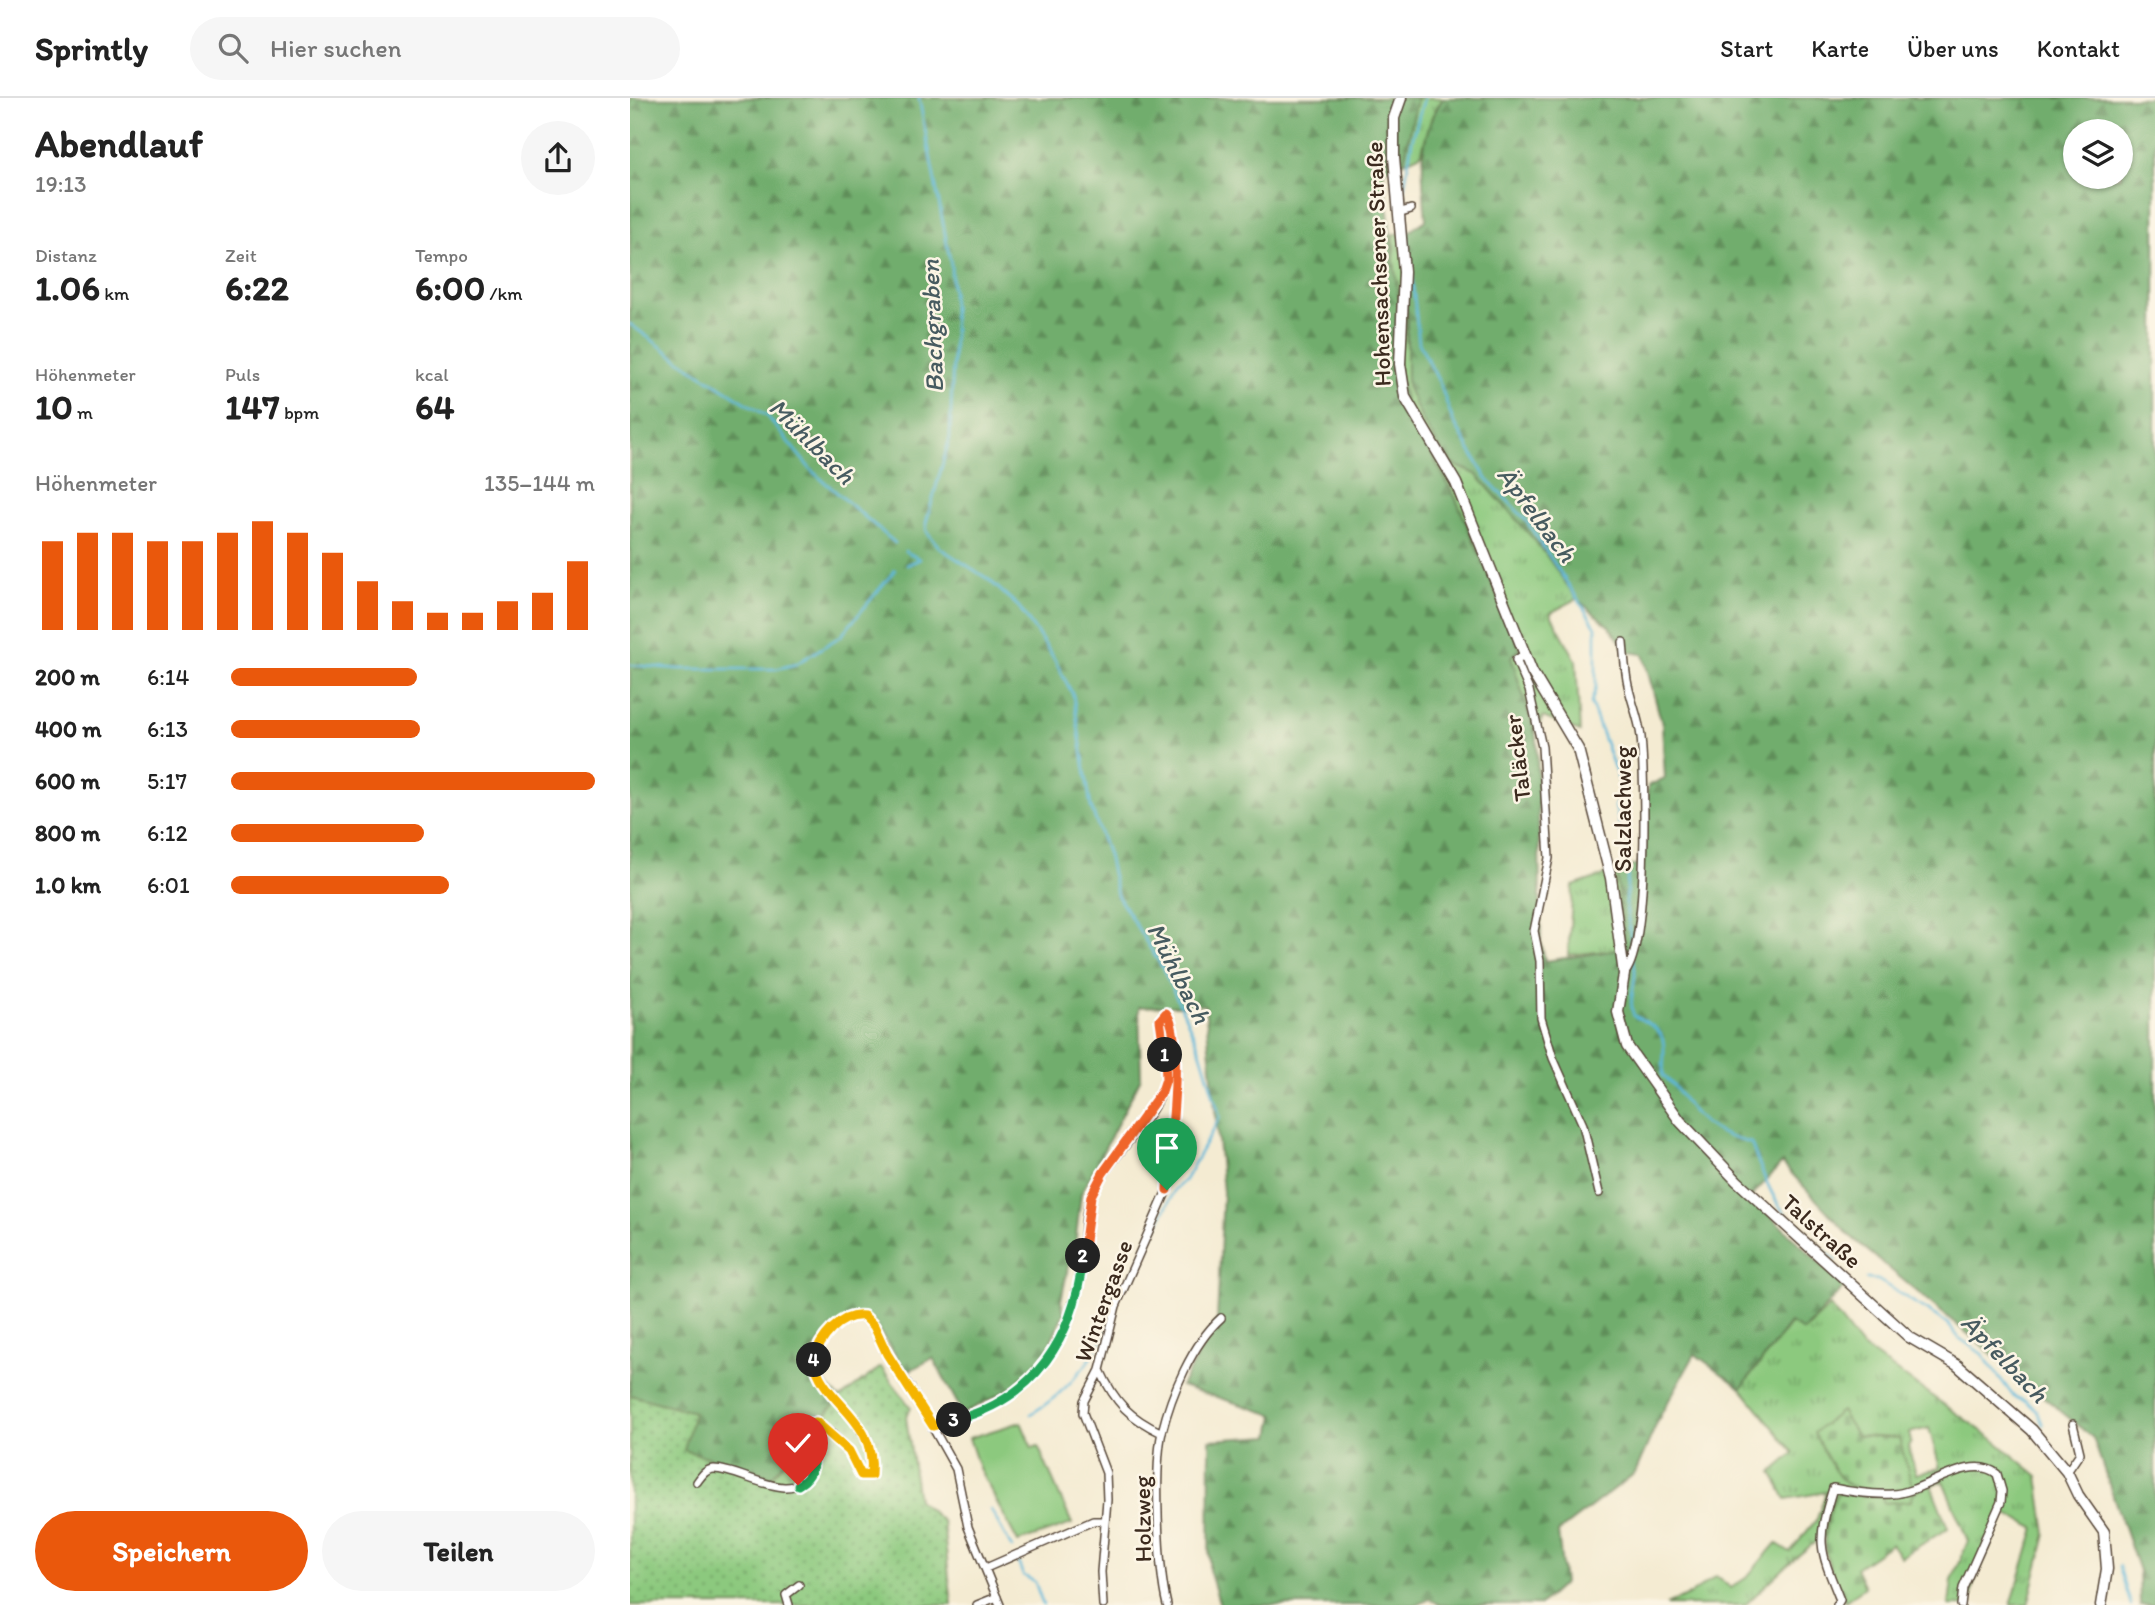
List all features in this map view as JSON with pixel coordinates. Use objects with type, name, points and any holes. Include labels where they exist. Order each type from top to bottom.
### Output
[{"type":"street","name":"Hohensachsener Straße","points":[[1401,98],[1394,118],[1398,213],[1404,272],[1400,364],[1405,397],[1456,483],[1525,654]]},
{"type":"street","points":[[1398,213],[1411,209]]},
{"type":"street","name":"Salzlachweg","points":[[1623,642],[1627,681],[1641,735],[1643,784],[1640,923],[1630,968],[1623,974]]},
{"type":"street","name":"Taläcker","points":[[1599,1193],[1583,1125],[1553,1058],[1541,1018],[1540,961],[1534,931],[1549,858],[1542,747],[1529,690],[1516,660],[1525,654],[1578,749],[1611,877],[1623,974]]},
{"type":"street","name":"Talstraße","points":[[1623,974],[1618,1012],[1627,1046],[1681,1121],[1737,1181],[1800,1242],[1909,1337],[1957,1365],[2032,1430],[2067,1472],[2078,1495],[2104,1532],[2108,1554],[2101,1605]]},
{"type":"street","name":"Wintergasse","points":[[933,1426],[971,1416],[1013,1395],[1027,1384],[1053,1355],[1069,1322],[1077,1289],[1091,1196],[1103,1173],[1154,1104],[1166,1079],[1160,1028],[1163,1014],[1169,1015],[1176,1074],[1167,1190],[1116,1306],[1100,1370],[1088,1389],[1083,1413],[1106,1474],[1101,1572],[1103,1605]]},
{"type":"street","points":[[697,1482],[703,1474],[716,1469],[780,1486],[798,1485],[805,1481],[814,1461],[811,1441],[805,1429],[813,1421],[832,1434],[849,1451],[861,1475],[871,1475],[870,1457],[855,1417],[820,1380],[814,1359],[830,1331],[848,1318],[858,1315],[870,1319],[887,1354],[933,1426],[956,1469],[968,1527],[998,1601],[977,1605]]},
{"type":"street","name":"Holzweg","points":[[1167,1605],[1161,1566],[1162,1433],[1196,1351],[1221,1318]]},
{"type":"street","points":[[1100,1370],[1111,1393],[1127,1414],[1162,1433]]},
{"type":"street","points":[[2067,1472],[2080,1453],[2073,1424]]},
{"type":"street","points":[[1837,1605],[1840,1600],[1823,1560],[1820,1543],[1833,1489],[1894,1494],[1945,1475],[1984,1469],[1997,1474],[2002,1490],[2001,1502],[1963,1588],[1961,1605]]},
{"type":"street","points":[[986,1569],[1093,1521],[1105,1521]]},
{"type":"street","points":[[789,1605],[786,1595],[799,1585]]},
{"type":"green space","points":[[630,98],[1417,98],[1404,162],[1383,171],[1400,311],[1397,363],[1407,410],[1455,497],[1520,649],[1511,657],[1537,740],[1541,942],[1545,961],[1625,949],[1616,871],[1643,863],[1648,786],[1665,778],[1662,724],[1643,654],[1628,652],[1610,627],[1577,599],[1540,546],[1476,474],[1450,463],[1423,422],[1407,386],[1407,233],[1426,220],[1423,157],[1428,128],[1443,98],[2155,98],[2155,1605],[2140,1605],[2139,1571],[2093,1438],[1849,1235],[1782,1163],[1751,1197],[1844,1287],[1803,1331],[1790,1323],[1741,1388],[1695,1354],[1660,1416],[1635,1473],[1558,1532],[1564,1583],[1540,1605],[1440,1605],[1430,1599],[1416,1605],[1220,1605],[1209,1570],[1210,1440],[1270,1436],[1274,1415],[1181,1386],[1217,1320],[1223,1192],[1205,1005],[1139,1007],[1141,1078],[1081,1194],[1074,1255],[1068,1267],[1061,1301],[1064,1313],[1046,1352],[1013,1387],[963,1414],[933,1358],[907,1372],[871,1319],[861,1319],[852,1320],[836,1328],[809,1356],[825,1383],[840,1398],[772,1477],[683,1450],[694,1412],[630,1395]]},
{"type":"green space","points":[[1417,98],[1443,98],[1432,116],[1421,154],[1404,162]]},
{"type":"green space","points":[[1407,233],[1406,342],[1450,463],[1476,474],[1540,546],[1577,599],[1550,613],[1576,660],[1580,732],[1543,717],[1536,732],[1533,728],[1455,497],[1407,410],[1397,363],[1393,234]]},
{"type":"green space","points":[[1616,871],[1625,949],[1568,955],[1573,886]]},
{"type":"green space","points":[[1830,1306],[1861,1346],[1993,1439],[2038,1476],[2046,1534],[2028,1605],[2011,1605],[2035,1528],[2005,1513],[1973,1585],[1970,1605],[1949,1605],[1952,1580],[1968,1541],[1943,1481],[1913,1492],[1912,1501],[1863,1513],[1820,1538],[1745,1605],[1666,1605],[1691,1594],[1716,1576],[1731,1588],[1747,1577],[1776,1543],[1790,1552],[1817,1519],[1826,1492],[1786,1499],[1772,1472],[1794,1453],[1741,1388],[1791,1323],[1804,1331]],"holes":[[[1929,1428],[1940,1468],[1916,1474],[1908,1446],[1911,1442],[1909,1433]]]},
{"type":"green space","points":[[881,1367],[911,1408],[906,1417],[918,1500],[943,1522],[952,1605],[630,1605],[630,1395],[694,1412],[684,1450],[772,1477],[840,1398]]},
{"type":"green space","points":[[1841,1411],[1857,1436],[1899,1438],[1913,1489],[1860,1490],[1841,1478],[1814,1433]]},
{"type":"green space","points":[[1021,1422],[1032,1448],[1038,1446],[1072,1524],[1018,1542],[979,1468],[969,1438]]},
{"type":"green space","points":[[1931,1485],[1948,1528],[1901,1557],[1891,1544],[1856,1568],[1865,1587],[1845,1601],[1832,1573],[1825,1548],[1826,1524],[1837,1493],[1882,1497],[1884,1503],[1911,1501],[1912,1493]]},
{"type":"waterway","name":"Mühlbach","points":[[919,98],[951,265],[954,333],[950,437],[926,523],[927,532],[940,548],[988,579],[1019,607],[1052,655],[1073,695],[1091,807],[1108,855],[1117,895],[1162,967],[1183,1011],[1200,1050],[1220,1117],[1185,1180],[1175,1189],[1134,1274]]},
{"type":"waterway","name":"Äpfelbach","points":[[1424,98],[1412,141],[1403,195],[1419,343],[1440,384],[1453,421],[1487,479],[1525,519],[1596,627],[1596,687],[1591,703],[1621,787],[1621,796],[1615,805],[1628,866],[1626,905],[1632,947]]},
{"type":"waterway","name":"Mühlbach","points":[[630,324],[683,363],[767,416],[812,471],[895,543]]},
{"type":"waterway","name":"Mühlbach","points":[[905,551],[920,559]]},
{"type":"waterway","points":[[907,565],[920,559]]},
{"type":"waterway","points":[[630,665],[679,669],[776,669],[796,664],[841,636],[895,570]]},
{"type":"waterway","name":"Äpfelbach","points":[[1633,959],[1635,974],[1632,1009],[1634,1016],[1654,1027],[1662,1038],[1663,1076],[1673,1084],[1705,1124],[1730,1137],[1751,1143],[1766,1182],[1782,1210],[1803,1234],[1836,1260]]},
{"type":"waterway","name":"Äpfelbach","points":[[1867,1279],[1878,1280],[1947,1323],[1959,1338],[1982,1354],[2014,1397],[2026,1401],[2037,1411],[2043,1425]]},
{"type":"waterway","name":"Mühlbach","points":[[1031,1414],[1054,1398],[1075,1378],[1107,1330]]},
{"type":"waterway","name":"Mühlbach","points":[[991,1510],[1012,1548]]},
{"type":"waterway","name":"Mühlbach","points":[[1017,1560],[1023,1575],[1035,1582],[1043,1605]]},
{"type":"waterway","name":"Äpfelbach","points":[[2119,1566],[2131,1605]]},
{"type":"route","points":[[798,1485],[805,1481],[811,1472],[814,1461],[811,1441],[805,1429],[808,1423],[813,1421],[832,1434],[849,1451],[861,1475],[868,1477],[872,1472],[870,1457],[855,1417],[820,1380],[814,1359],[824,1338],[848,1318],[858,1315],[870,1319],[887,1354],[933,1426],[971,1416],[1013,1395],[1027,1384],[1053,1355],[1069,1322],[1082,1266],[1091,1196],[1103,1173],[1154,1104],[1166,1079],[1167,1063],[1160,1020],[1166,1013],[1171,1022],[1175,1046],[1176,1074],[1168,1145],[1167,1190]]},
{"type":"water label","name":"Bachgraben","points":[[932,326]]}]
